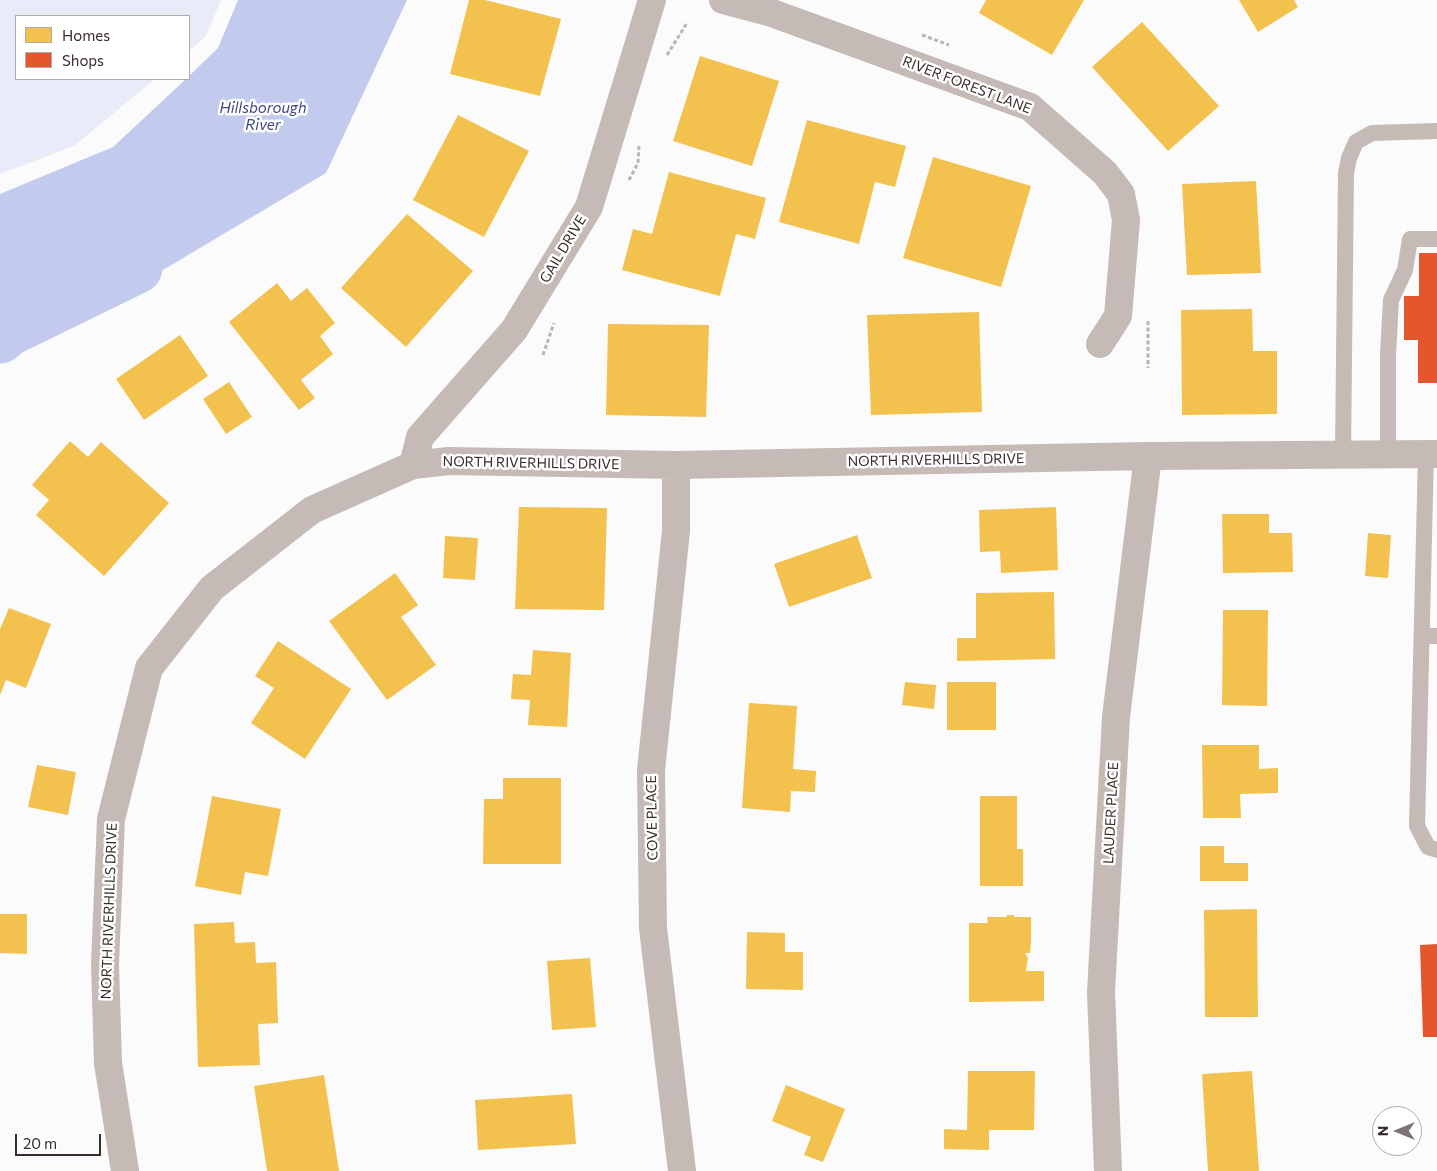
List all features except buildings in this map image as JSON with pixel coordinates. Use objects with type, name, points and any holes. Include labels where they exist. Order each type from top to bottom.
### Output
[{"type":"street","name":"GAIL DRIVE","points":[[413,465],[420,437],[514,330],[589,207],[652,0]]},
{"type":"street","name":"RIVER FOREST LANE","points":[[723,0],[772,13],[1030,107],[1106,173],[1121,194],[1126,220],[1118,316],[1100,344]]},
{"type":"street","name":"NORTH RIVERHILLS DRIVE","points":[[125,1171],[108,1063],[105,964],[110,828],[149,668],[212,588],[312,510],[413,465],[449,461],[676,465],[1342,453],[1431,454]]},
{"type":"street","name":"LAUDER PLACE","points":[[1108,1171],[1101,992],[1116,717],[1148,456]]},
{"type":"street","name":"COVE PLACE","points":[[676,465],[676,531],[651,780],[653,928],[682,1171]]},
{"type":"lane","points":[[1342,453],[1346,173],[1349,158],[1356,142],[1372,133],[1437,132]]},
{"type":"lane","points":[[1388,453],[1388,356],[1391,300],[1405,270],[1410,240],[1437,239]]},
{"type":"lane","points":[[1431,454],[1429,636],[1417,826],[1428,847],[1437,850]]},
{"type":"shaded area","points":[[0,0],[221,0],[206,36],[190,50],[190,15],[15,15],[15,80],[154,80],[74,146],[0,174]]},
{"type":"water","name":"Hillsborough River","points":[[238,0],[407,0],[326,173],[126,292],[12,307],[0,328],[0,194],[113,147],[185,80],[190,80],[190,75],[218,48]]},
{"type":"waterway","name":"Hillsborough River","points":[[0,338],[8,331],[137,268]]}]
